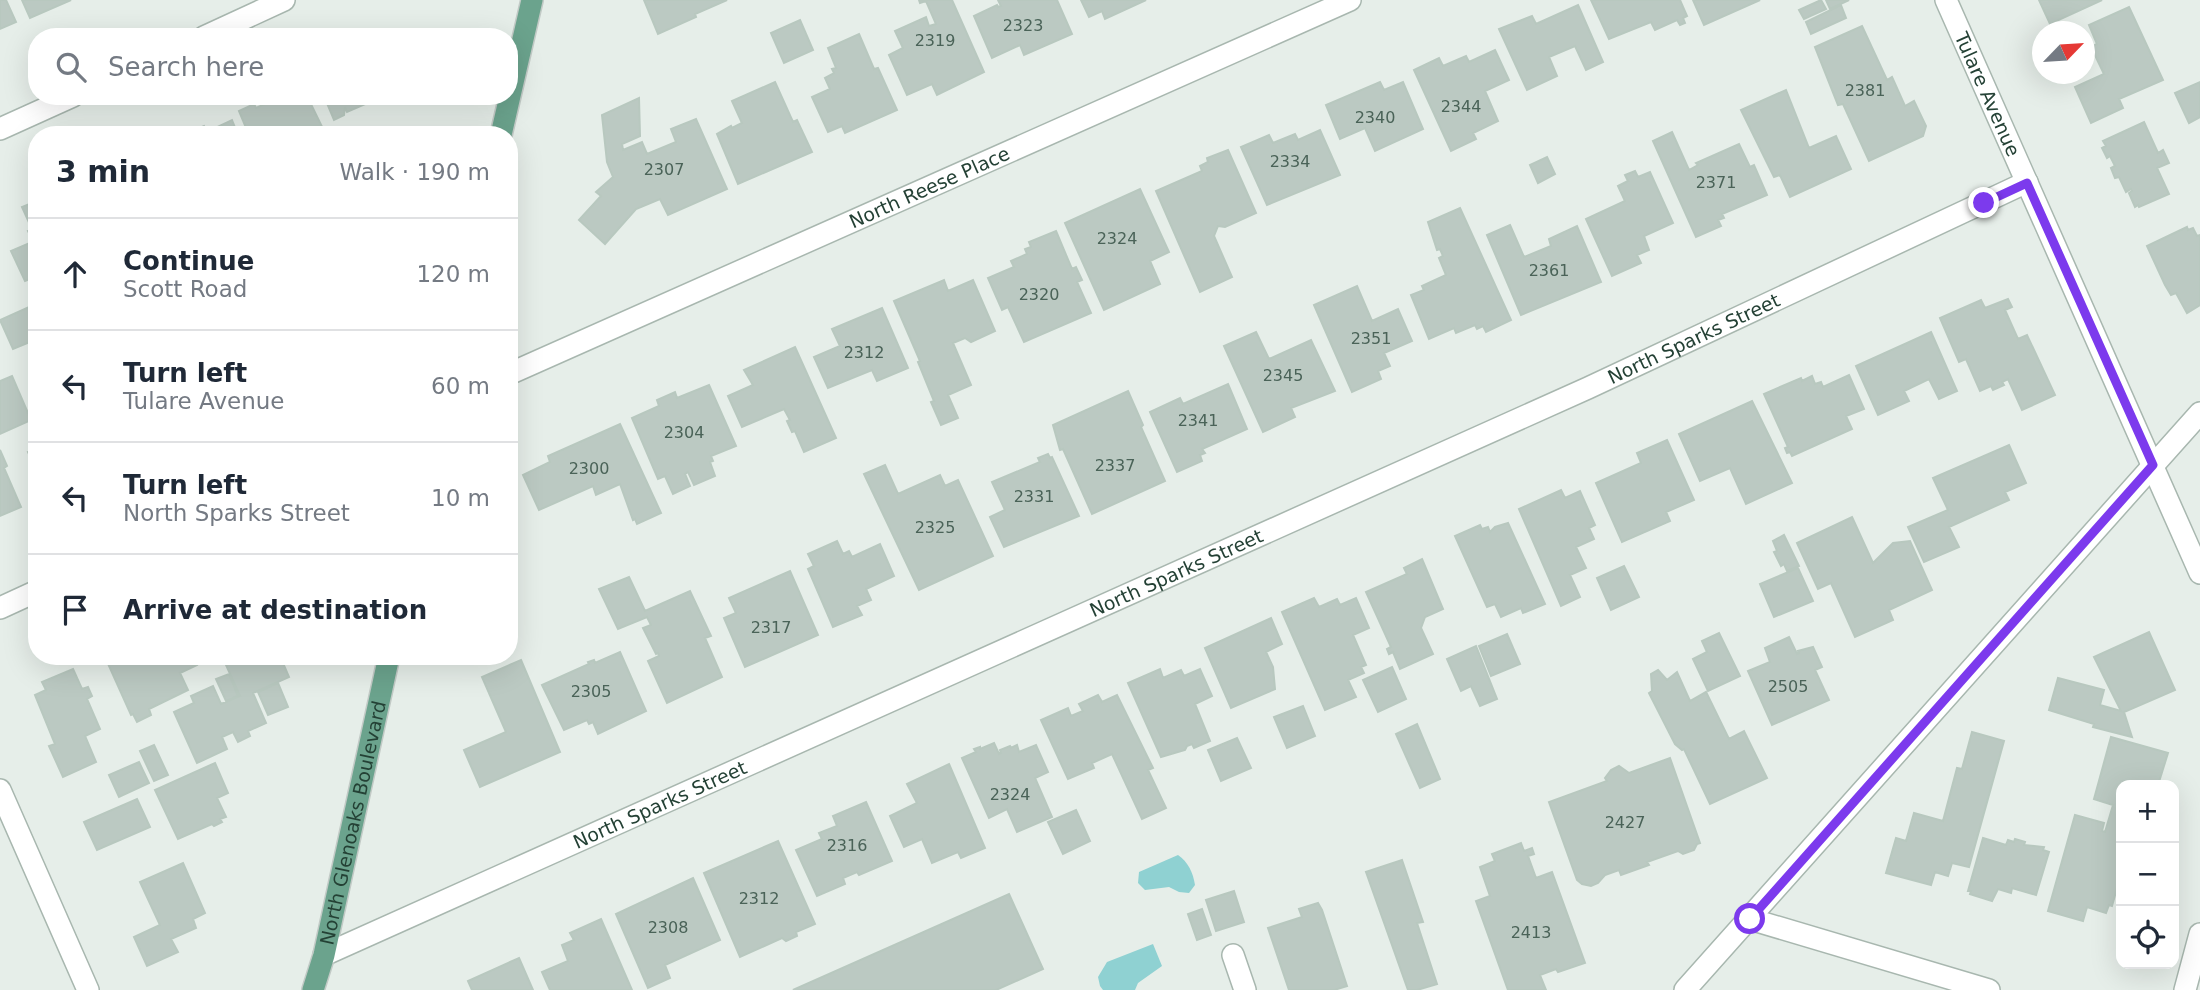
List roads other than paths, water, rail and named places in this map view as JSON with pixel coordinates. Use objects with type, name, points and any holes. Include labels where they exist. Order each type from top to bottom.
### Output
[{"type":"main road","points":[[518,61],[532,0]]},
{"type":"main road","points":[[503,126],[508,105]]},
{"type":"main road","name":"North Glenoaks Boulevard","points":[[313,990],[324,955],[387,665]]},
{"type":"street","points":[[223,28],[284,0]]},
{"type":"street","name":"North Reese Place","points":[[518,370],[1350,0]]},
{"type":"street","name":"Tulare Avenue","points":[[1946,0],[2200,573]]},
{"type":"street","points":[[0,129],[53,105]]},
{"type":"street","name":"North Sparks Street","points":[[324,955],[1588,388],[2027,183]]},
{"type":"street","points":[[1685,990],[2200,414]]},
{"type":"street","points":[[0,608],[28,595]]},
{"type":"street","points":[[0,790],[88,990]]},
{"type":"street","points":[[1750,919],[1989,990]]},
{"type":"street","points":[[2185,990],[2200,934]]},
{"type":"street","points":[[1234,955],[1245,990]]},
{"type":"water","points":[[1178,855],[1193,876],[1195,885],[1189,893],[1169,887],[1145,890],[1138,883],[1139,872]]},
{"type":"water","points":[[1153,944],[1162,966],[1138,983],[1135,990],[1103,990],[1098,977],[1107,962]]}]
